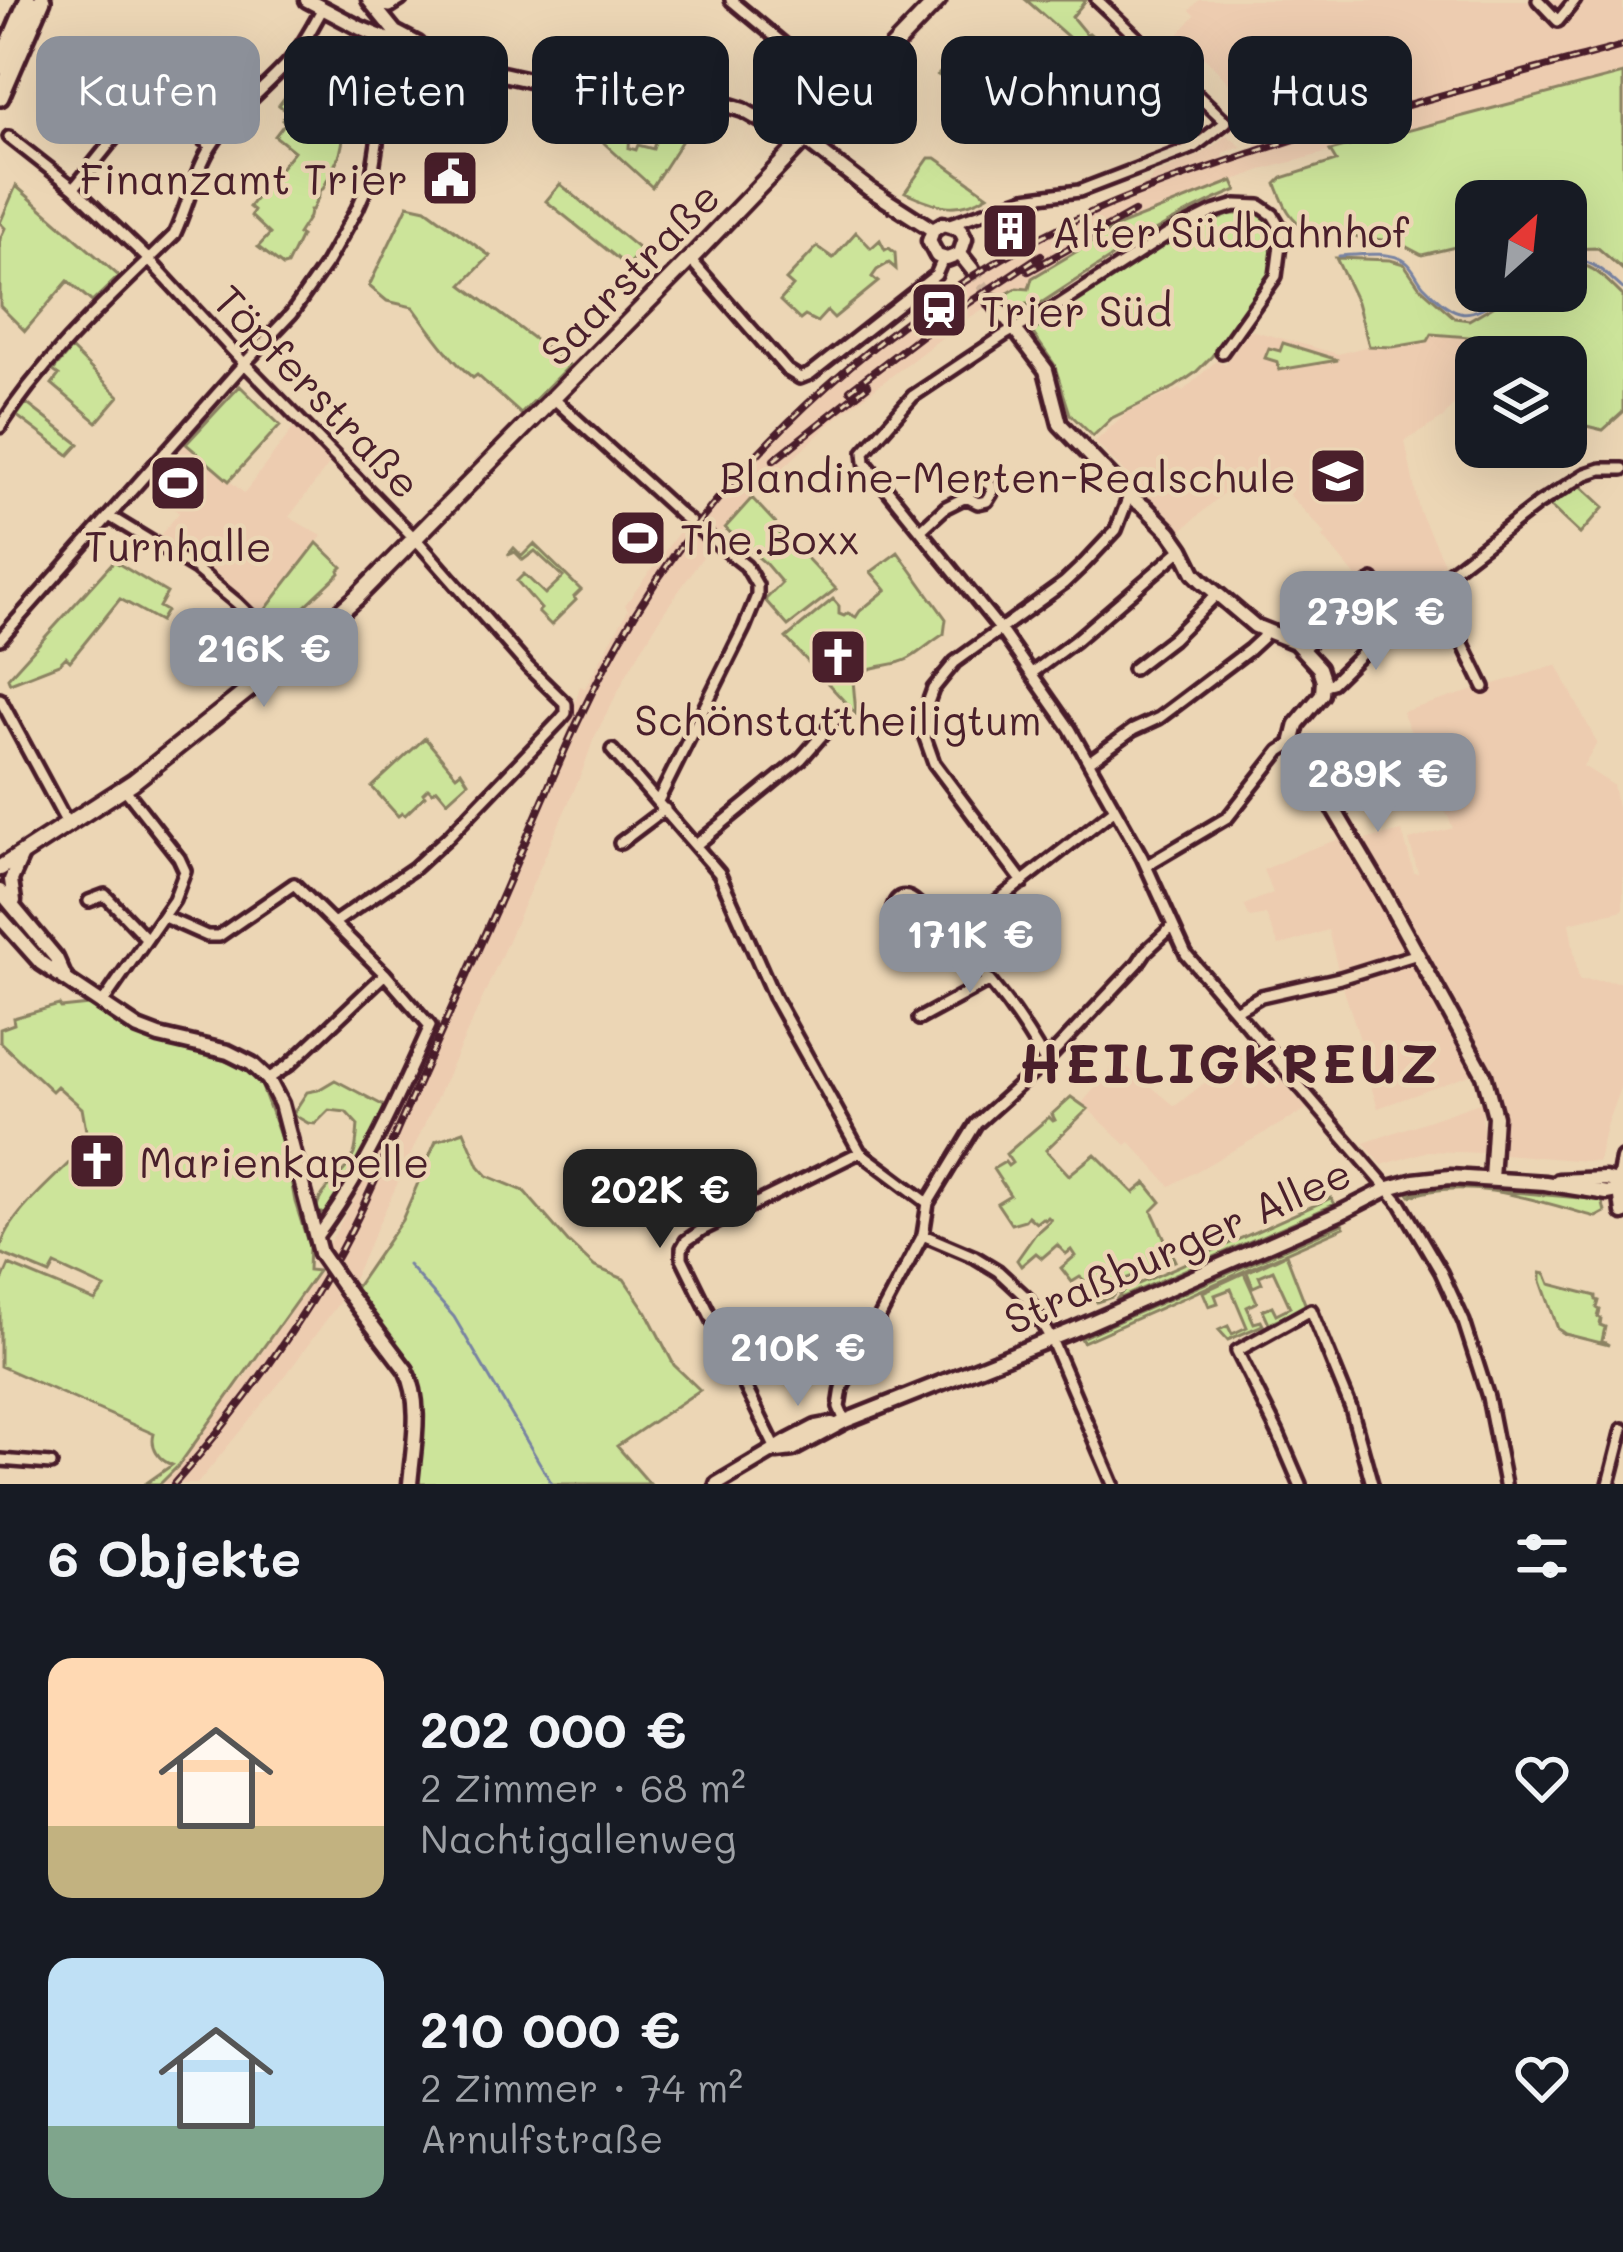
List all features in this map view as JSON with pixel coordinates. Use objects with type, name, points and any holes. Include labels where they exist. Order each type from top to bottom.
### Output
[{"type":"main road","points":[[0,66],[28,0]]},
{"type":"main road","points":[[0,97],[43,0]]},
{"type":"main road","name":"Saarstraße","points":[[903,36],[938,0]]},
{"type":"main road","name":"Saarstraße","points":[[0,868],[124,788],[291,656],[357,597],[799,144]]},
{"type":"main road","points":[[0,857],[22,855]]},
{"type":"street","points":[[307,0],[360,28],[390,36]]},
{"type":"street","points":[[372,2],[390,7],[401,0]]},
{"type":"street","points":[[731,0],[774,36]]},
{"type":"street","points":[[980,214],[963,234],[960,254],[952,259],[937,256],[930,247],[938,226],[1024,198],[1079,191],[1194,147],[1226,122],[1097,0]]},
{"type":"street","points":[[1538,0],[1558,20],[1575,0]]},
{"type":"street","points":[[360,28],[374,19],[372,2]]},
{"type":"street","points":[[372,2],[393,36]]},
{"type":"street","points":[[260,90],[295,55],[323,8]]},
{"type":"street","points":[[508,75],[552,85],[711,100],[753,116]]},
{"type":"street","name":"Töpferstraße","points":[[9,137],[74,188],[149,260],[566,704],[560,720],[449,836],[413,868],[334,922]]},
{"type":"street","points":[[74,188],[109,144]]},
{"type":"street","points":[[0,427],[88,317],[174,235],[208,144]]},
{"type":"street","points":[[0,639],[291,314],[357,209],[372,175],[377,144]]},
{"type":"street","points":[[804,144],[933,230]]},
{"type":"street","points":[[1222,352],[1276,276],[1282,230],[1273,214],[1259,206],[1213,212],[1167,236],[930,383],[872,442],[864,452],[865,462],[1000,629],[1070,729],[1147,865],[1186,954],[1389,1188],[1425,1244],[1465,1322],[1484,1378],[1505,1484]]},
{"type":"street","points":[[950,224],[963,234]]},
{"type":"street","points":[[960,254],[972,269]]},
{"type":"street","points":[[690,259],[787,370],[800,378],[937,275],[943,259]]},
{"type":"street","points":[[994,302],[1046,370],[1060,424],[1146,508],[1182,549],[1194,573],[1250,624],[1286,637],[1319,668],[1323,685],[1318,700],[1295,729],[1294,742],[1473,1053],[1491,1095],[1495,1123],[1490,1179]]},
{"type":"street","points":[[553,398],[680,514],[746,566],[757,585],[758,596],[661,805],[620,844]]},
{"type":"street","points":[[1323,685],[1333,683],[1428,589],[1538,504],[1577,478],[1601,469],[1623,469]]},
{"type":"street","points":[[1023,882],[934,763],[923,732],[925,711],[940,679],[955,662],[1084,565],[1116,530],[1129,496]]},
{"type":"street","points":[[921,530],[946,507],[966,497]]},
{"type":"street","points":[[109,516],[196,569],[291,656]]},
{"type":"street","points":[[1032,673],[1182,549]]},
{"type":"street","points":[[1303,650],[1373,580]]},
{"type":"street","points":[[1428,589],[1446,609],[1484,687]]},
{"type":"street","points":[[1133,669],[1217,594]]},
{"type":"street","points":[[1089,762],[1184,700],[1249,650],[1265,631]]},
{"type":"street","points":[[0,699],[68,825]]},
{"type":"street","points":[[696,845],[801,759],[838,717]]},
{"type":"street","points":[[1147,865],[1228,817],[1280,751],[1294,742]]},
{"type":"street","points":[[612,750],[719,873],[774,998],[860,1152],[928,1203]]},
{"type":"street","points":[[101,1005],[174,900],[184,871],[124,788]]},
{"type":"street","points":[[968,924],[1115,809]]},
{"type":"street","points":[[16,908],[11,880],[22,855]]},
{"type":"street","points":[[164,916],[207,936],[220,936],[294,884],[430,1026],[365,1163],[316,1238]]},
{"type":"street","points":[[0,891],[56,958],[66,979]]},
{"type":"street","points":[[88,901],[105,896],[147,939]]},
{"type":"street","points":[[918,911],[950,938],[1007,1004],[1045,1062]]},
{"type":"street","points":[[0,917],[41,963],[138,1028],[228,1052],[268,1079],[280,1104],[320,1253],[413,1384],[410,1484]]},
{"type":"street","points":[[845,1421],[838,1407],[842,1388],[923,1235],[928,1203],[976,1124],[1045,1062],[1173,926]]},
{"type":"street","points":[[1235,1011],[1262,996],[1418,954]]},
{"type":"street","points":[[268,1079],[289,1065],[385,974]]},
{"type":"street","points":[[920,1019],[987,982]]},
{"type":"street","points":[[777,1450],[682,1258],[682,1248],[686,1240],[715,1223],[860,1152]]},
{"type":"street","points":[[1623,1159],[1623,1213]]},
{"type":"street","name":"Straßburger Allee","points":[[717,1484],[777,1450],[793,1449],[845,1421],[1051,1340],[1389,1188],[1432,1178],[1545,1183],[1594,1192],[1622,1186]]},
{"type":"street","points":[[923,1235],[974,1257],[1014,1283],[1027,1298],[1051,1340],[1113,1484]]},
{"type":"street","points":[[1300,1484],[1237,1352],[1311,1310],[1352,1408],[1372,1484]]},
{"type":"street","points":[[1609,1484],[1623,1429]]},
{"type":"street","points":[[0,1460],[52,1464]]},
{"type":"shaded area","points":[[1199,0],[1623,0],[1623,74],[1412,130],[1412,36],[1228,36],[1228,82],[1204,57],[1204,36],[1177,36],[1195,15],[1190,10]]},
{"type":"shaded area","points":[[1227,135],[1228,144],[1242,147],[1223,153],[1224,159],[1256,148],[1256,144],[1359,144],[1261,170],[1121,225],[1032,277],[1029,290],[1016,288],[964,321],[836,418],[745,504],[714,541],[662,615],[594,738],[476,1013],[351,1284],[326,1249],[372,1167],[412,1076],[417,1078],[564,745],[580,686],[585,688],[628,610],[625,605],[679,532],[685,535],[793,412],[964,276],[1035,235],[1204,153]]},
{"type":"shaded area","name":"Blandine-Merten-Realschule","points":[[1243,328],[1338,354],[1428,341],[1431,334],[1466,336],[1455,336],[1455,403],[1443,418],[1405,441],[1419,510],[1444,563],[1396,612],[1375,578],[1356,577],[1323,537],[1326,534],[1277,482],[1250,469],[1181,531],[1095,442],[1127,412],[1183,391],[1216,361],[1226,364],[1230,348],[1237,346],[1233,342]]},
{"type":"shaded area","points":[[295,426],[331,462],[289,517],[322,536],[263,614],[212,570],[158,538],[179,513],[144,484],[182,441],[244,493]]},
{"type":"shaded area","points":[[1557,665],[1597,743],[1583,766],[1613,785],[1623,836],[1623,910],[1569,923],[1579,980],[1623,982],[1623,1080],[1598,1162],[1504,1154],[1504,1111],[1487,1069],[1378,1108],[1328,930],[1279,946],[1266,915],[1250,918],[1244,905],[1273,893],[1263,870],[1351,835],[1355,842],[1402,831],[1414,873],[1418,873],[1409,840],[1453,828],[1402,712]]},
{"type":"shaded area","points":[[1251,1046],[1307,1109],[1170,1186],[1130,1142],[1126,1145],[1082,1103],[1119,1060],[1175,1106]]},
{"type":"shaded area","points":[[1482,1102],[1483,1153],[1428,1151],[1382,1165],[1364,1143]]},
{"type":"shaded area","points":[[318,1271],[340,1301],[286,1375],[197,1484],[160,1484],[243,1380]]},
{"type":"green space","points":[[1026,0],[1086,0],[1072,17],[1092,36],[1067,36]]},
{"type":"green space","points":[[1623,74],[1623,270],[1598,248],[1587,248],[1587,180],[1455,180],[1455,247],[1422,255],[1397,242],[1308,230],[1291,215],[1276,184],[1282,178],[1336,161],[1330,151],[1357,144],[1412,144],[1412,129]]},
{"type":"green space","points":[[285,144],[342,144],[283,266],[258,247],[270,234],[251,216],[254,211],[249,207],[294,151]]},
{"type":"green space","points":[[605,144],[629,144],[636,150],[638,145],[653,149],[655,144],[680,144],[652,187]]},
{"type":"green space","points":[[929,158],[936,158],[988,195],[966,205],[946,206],[905,192]]},
{"type":"green space","points":[[1233,181],[1237,190],[1157,230],[1032,309],[1027,304],[1018,311],[1005,295],[1017,288],[1029,289],[1032,278],[1121,225]]},
{"type":"green space","points":[[560,184],[651,259],[638,265],[632,260],[627,266],[546,201]]},
{"type":"green space","points":[[16,186],[119,276],[92,302],[68,281],[25,331],[0,306],[0,239],[5,228],[0,223]]},
{"type":"green space","points":[[408,205],[426,209],[490,256],[462,285],[569,365],[521,414],[477,375],[473,378],[464,370],[413,307],[387,301],[369,286]]},
{"type":"green space","points":[[1231,214],[1257,214],[1269,220],[1273,272],[1195,373],[1112,418],[1093,436],[1070,414],[1054,364],[1032,332],[1165,242]]},
{"type":"green space","points":[[856,232],[871,248],[880,240],[885,250],[895,253],[896,269],[889,263],[877,270],[872,277],[878,282],[834,318],[827,311],[817,322],[805,316],[800,320],[780,301],[793,286],[786,280],[817,247],[833,258]]},
{"type":"green space","points":[[1336,258],[1404,264],[1420,287],[1455,318],[1469,320],[1483,312],[1587,312],[1587,267],[1591,268],[1623,296],[1623,412],[1603,430],[1587,426],[1587,336],[1432,334],[1428,341],[1369,346],[1357,302]]},
{"type":"green space","points":[[1283,343],[1338,360],[1279,370],[1278,362],[1265,358],[1269,348],[1280,351]]},
{"type":"green space","points":[[71,349],[119,396],[97,422],[52,384],[59,375],[53,371]]},
{"type":"green space","points":[[240,386],[280,425],[229,481],[186,444]]},
{"type":"green space","points":[[26,403],[79,444],[69,455],[17,416]]},
{"type":"green space","points":[[1578,483],[1604,507],[1580,534],[1550,506]]},
{"type":"green space","points":[[752,498],[797,555],[801,552],[836,589],[788,626],[765,600],[782,583],[725,528]]},
{"type":"green space","points":[[317,543],[342,567],[340,573],[285,625],[266,609]]},
{"type":"green space","points":[[534,544],[581,590],[551,625],[517,581],[524,574],[545,594],[563,577],[535,551],[523,560],[515,552],[508,555],[514,548],[522,556]]},
{"type":"green space","points":[[898,552],[946,619],[944,634],[903,661],[859,674],[853,680],[856,714],[786,638],[833,599],[839,614],[856,617],[886,590],[871,572]]},
{"type":"green space","points":[[114,561],[167,593],[159,607],[166,611],[160,621],[120,599],[70,661],[66,657],[10,683],[8,678]]},
{"type":"green space","points":[[425,738],[456,775],[461,771],[468,782],[447,801],[437,789],[428,788],[405,815],[398,816],[372,787]]},
{"type":"green space","points":[[59,1005],[89,1005],[148,1040],[200,1052],[259,1079],[286,1152],[309,1246],[308,1270],[318,1271],[179,1465],[160,1484],[145,1484],[172,1465],[157,1453],[154,1434],[0,1366],[0,1286],[9,1265],[95,1301],[105,1288],[55,1265],[50,1274],[0,1253],[19,1215],[74,1158],[84,1170],[91,1165],[102,1176],[113,1167],[95,1146],[89,1147],[82,1108],[57,1086],[52,1091],[0,1042],[0,1029],[14,1024],[13,1018]]},
{"type":"green space","points":[[335,1080],[386,1107],[370,1148],[326,1215],[316,1211],[318,1203],[350,1162],[358,1125],[346,1112],[329,1110],[315,1124],[294,1112],[307,1092]]},
{"type":"green space","points":[[1071,1097],[1088,1109],[1046,1150],[1069,1175],[1095,1154],[1134,1193],[1146,1183],[1161,1202],[1152,1211],[1175,1261],[1125,1279],[1112,1297],[1097,1302],[1085,1281],[1080,1277],[1072,1282],[1061,1268],[1075,1256],[1071,1250],[1066,1254],[1057,1245],[1042,1258],[1036,1253],[1021,1266],[1017,1260],[1051,1220],[1042,1218],[1036,1223],[1028,1216],[1011,1224],[997,1203],[1010,1195],[993,1169],[1012,1163],[1006,1154],[1049,1117],[1055,1120],[1052,1114]]},
{"type":"green space","points":[[464,1131],[488,1176],[524,1191],[595,1267],[624,1279],[674,1365],[700,1390],[617,1446],[650,1484],[418,1484],[423,1426],[420,1392],[406,1361],[354,1290],[402,1220],[436,1141]]},
{"type":"green space","points":[[1448,1186],[1602,1200],[1605,1212],[1596,1217],[1479,1190],[1408,1193]]},
{"type":"green space","points":[[1331,1198],[1335,1204],[1116,1300],[1123,1291]]},
{"type":"green space","points":[[1344,1227],[1083,1342],[1081,1338],[1103,1328]]},
{"type":"green space","points":[[1286,1254],[1306,1306],[1269,1323],[1263,1310],[1272,1306],[1276,1314],[1290,1307],[1273,1270],[1259,1276],[1262,1283],[1253,1287],[1247,1272]]},
{"type":"green space","points":[[1244,1273],[1257,1302],[1247,1307],[1254,1323],[1263,1325],[1228,1340],[1219,1330],[1228,1326],[1232,1334],[1247,1327],[1231,1289],[1215,1295],[1218,1303],[1209,1306],[1203,1292]]},
{"type":"green space","points":[[1541,1273],[1550,1284],[1596,1296],[1600,1325],[1605,1327],[1602,1341],[1609,1345],[1558,1329]]},
{"type":"waterway","points":[[1339,256],[1400,258],[1455,311]]},
{"type":"waterway","points":[[1587,262],[1623,289]]},
{"type":"waterway","points":[[1457,312],[1470,312]]},
{"type":"waterway","points":[[408,1265],[454,1317],[552,1484]]},
{"type":"tunnel","points":[[972,269],[994,302]]},
{"type":"railway","points":[[174,1484],[259,1378],[343,1246],[614,649],[676,553],[773,438],[885,338],[1010,254],[1075,220],[1165,183],[1303,136],[1623,46]]},
{"type":"railway","points":[[1029,271],[1134,212]]},
{"type":"railway","points":[[850,390],[928,330],[1041,255]]},
{"type":"railway","points":[[774,460],[868,385]]},
{"type":"place","name":"Finanzamt Trier","points":[[450,178]]},
{"type":"place","name":"Alter Südbahnhof","points":[[1010,231]]},
{"type":"place","name":"Trier Süd","points":[[939,310]]},
{"type":"place","name":"Blandine-Merten-Realschule","points":[[1338,476]]},
{"type":"place","name":"Turnhalle","points":[[178,483]]},
{"type":"place","name":"The.Boxx","points":[[638,538]]},
{"type":"place","name":"Schönstattheiligtum","points":[[838,657]]},
{"type":"place","name":"Marienkapelle","points":[[97,1161]]},
{"type":"district","name":"HEILIGKREUZ","points":[[1230,1061]]}]
